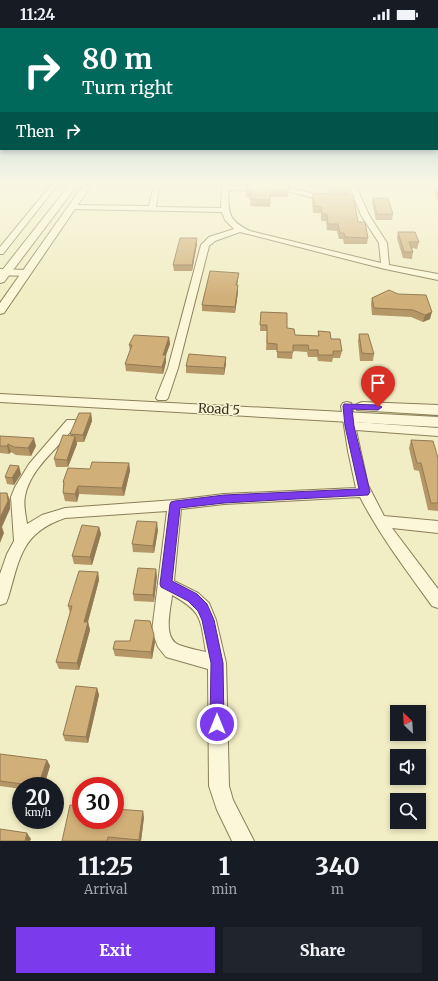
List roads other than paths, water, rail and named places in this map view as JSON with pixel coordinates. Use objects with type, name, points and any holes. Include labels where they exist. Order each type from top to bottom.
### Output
[{"type":"street","points":[[0,252],[24,222]]},
{"type":"street","points":[[2,275],[44,222]]},
{"type":"street","points":[[0,311],[62,222]]},
{"type":"street","points":[[231,222],[239,230],[262,237],[385,267],[438,277]]},
{"type":"street","points":[[369,222],[383,243],[385,267]]},
{"type":"street","points":[[162,398],[173,368],[205,245],[212,239],[239,230]]},
{"type":"street","points":[[2,275],[26,273]]},
{"type":"street","name":"Road 5","points":[[0,388],[162,398],[348,416],[438,410]]},
{"type":"street","name":"Road 5","points":[[0,398],[438,422]]},
{"type":"street","points":[[438,432],[348,416],[365,492],[390,538],[438,600]]},
{"type":"street","points":[[21,541],[18,497],[20,491],[24,482],[70,423]]},
{"type":"street","points":[[0,598],[14,554],[21,541],[32,528],[42,522],[65,513],[224,499],[365,492]]},
{"type":"street","points":[[175,504],[160,631],[164,642],[172,651],[217,663]]},
{"type":"street","points":[[380,521],[438,527]]},
{"type":"street","points":[[166,584],[192,598],[203,608],[208,620],[217,663],[219,786],[224,803],[243,841]]}]
